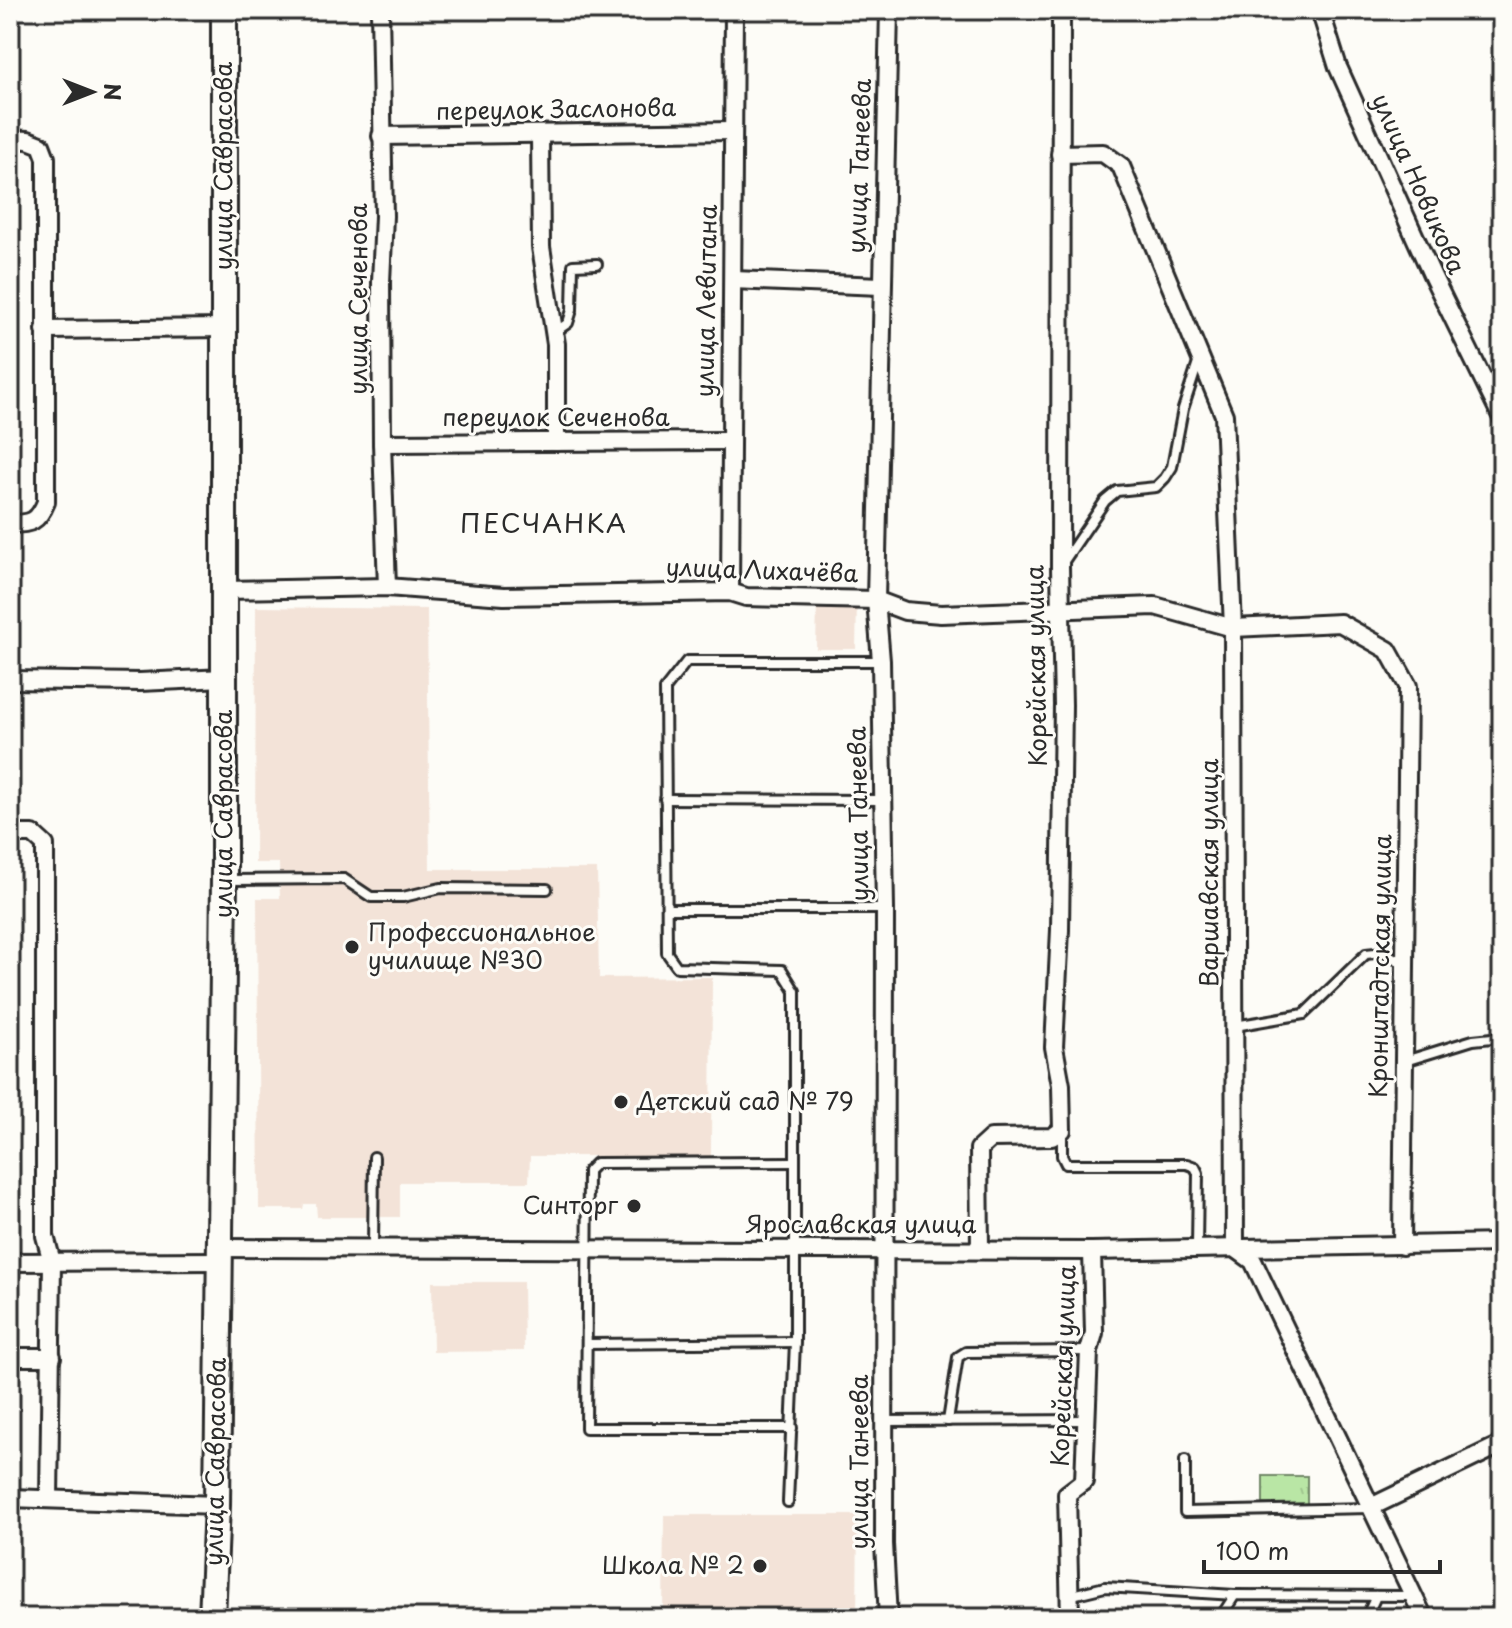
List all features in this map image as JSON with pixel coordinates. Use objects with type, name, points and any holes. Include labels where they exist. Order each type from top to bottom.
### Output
[{"type":"street","name":"улица Саврасова","points":[[212,1618],[217,1505],[224,880],[224,10]]},
{"type":"street","name":"улица Сеченова","points":[[380,10],[384,216],[381,282],[382,443],[387,587]]},
{"type":"street","name":"улица Левитана","points":[[730,592],[734,10]]},
{"type":"street","name":"улица Танеева","points":[[888,1618],[884,1576],[883,1421],[885,909],[881,661],[876,600],[889,10]]},
{"type":"street","name":"Корейская улица","points":[[1061,10],[1062,836],[1054,1047],[1061,1085],[1062,1130]]},
{"type":"street","name":"улица Новикова","points":[[1320,10],[1338,67],[1433,277],[1502,418]]},
{"type":"street","name":"переулок Заслонова","points":[[381,136],[732,131]]},
{"type":"street","points":[[540,135],[541,247],[554,332],[556,442]]},
{"type":"street","points":[[10,139],[28,140],[41,145],[46,158],[46,502],[40,518],[29,524],[10,524]]},
{"type":"street","name":"Варшавская улица","points":[[1060,154],[1103,153],[1121,166],[1224,415],[1233,628],[1235,1248]]},
{"type":"street","points":[[733,280],[881,286]]},
{"type":"street","points":[[45,330],[225,328]]},
{"type":"street","name":"переулок Сеченова","points":[[382,443],[729,441]]},
{"type":"street","name":"улица Лихачёва","points":[[226,590],[387,587],[504,596],[730,592],[746,597],[876,600],[905,611],[941,614],[1060,607],[1155,606],[1233,628],[1340,623],[1388,650],[1408,686]]},
{"type":"street","points":[[10,680],[140,682],[224,678]]},
{"type":"street","name":"Кронштадтская улица","points":[[1402,1246],[1408,686]]},
{"type":"street","points":[[10,834],[33,834],[45,845],[45,1236],[52,1262],[49,1499]]},
{"type":"street","points":[[980,1249],[979,1149],[991,1138],[1052,1137],[1062,1130]]},
{"type":"street","name":"Ярославская улица","points":[[10,1262],[373,1247],[1092,1251],[1502,1243]]},
{"type":"street","points":[[1235,1248],[1253,1261],[1424,1618]]},
{"type":"street","name":"Корейская улица","points":[[1070,1618],[1072,1595],[1067,1577],[1067,1494],[1084,1481],[1089,1351],[1094,1333],[1092,1251]]},
{"type":"street","points":[[10,1357],[52,1357]]},
{"type":"street","points":[[1371,1507],[1502,1444]]},
{"type":"street","points":[[10,1498],[217,1505]]},
{"type":"lane","points":[[554,332],[568,323],[573,265],[597,264]]},
{"type":"lane","points":[[1060,567],[1105,501],[1117,491],[1156,487],[1165,478],[1172,467],[1183,409],[1200,356]]},
{"type":"lane","points":[[788,1502],[795,1342],[795,991],[790,978],[782,970],[677,967],[667,953],[665,689],[687,661],[881,661]]},
{"type":"lane","points":[[665,799],[883,800]]},
{"type":"lane","points":[[224,880],[344,879],[371,897],[403,897],[441,888],[547,889]]},
{"type":"lane","points":[[667,909],[885,909]]},
{"type":"lane","points":[[1235,1026],[1304,1014],[1366,954],[1384,952],[1405,965]]},
{"type":"lane","points":[[1404,1061],[1473,1040],[1502,1037]]},
{"type":"lane","points":[[1062,1130],[1062,1156],[1066,1164],[1187,1164],[1195,1167],[1198,1173],[1197,1248]]},
{"type":"lane","points":[[373,1247],[374,1157]]},
{"type":"lane","points":[[792,1428],[586,1428],[587,1246],[588,1171],[596,1163],[794,1162]]},
{"type":"lane","points":[[587,1344],[795,1342]]},
{"type":"lane","points":[[948,1421],[958,1357],[966,1352],[1089,1351]]},
{"type":"lane","points":[[883,1421],[1085,1420]]},
{"type":"lane","points":[[1185,1460],[1185,1512],[1371,1507]]},
{"type":"lane","points":[[1072,1595],[1105,1587],[1235,1595],[1414,1596]]},
{"type":"lane","points":[[1220,1618],[1235,1595]]},
{"type":"lane","points":[[1366,1618],[1376,1596]]},
{"type":"shaded area","points":[[817,603],[857,603],[856,649],[816,649]]},
{"type":"shaded area","name":"Профессиональное училище №30","points":[[256,607],[427,609],[430,869],[597,869],[599,978],[712,977],[711,1156],[530,1156],[529,1182],[400,1182],[400,1217],[317,1217],[316,1204],[304,1204],[303,1209],[259,1209],[257,898],[280,898],[279,863],[255,863]]},
{"type":"shaded area","points":[[432,1282],[523,1282],[524,1351],[433,1352]]},
{"type":"shaded area","name":"Школа № 2","points":[[664,1515],[858,1515],[857,1618],[663,1618]]},
{"type":"green space","points":[[1263,1476],[1307,1476],[1307,1504],[1263,1504]]},
{"type":"place","name":"Профессиональное училище №30","points":[[352,947]]},
{"type":"place","name":"Детский сад № 79","points":[[621,1102]]},
{"type":"place","name":"Синторг","points":[[634,1206]]},
{"type":"place","name":"Школа № 2","points":[[760,1566]]},
{"type":"district","name":"ПЕСЧАНКА","points":[[544,524]]}]
